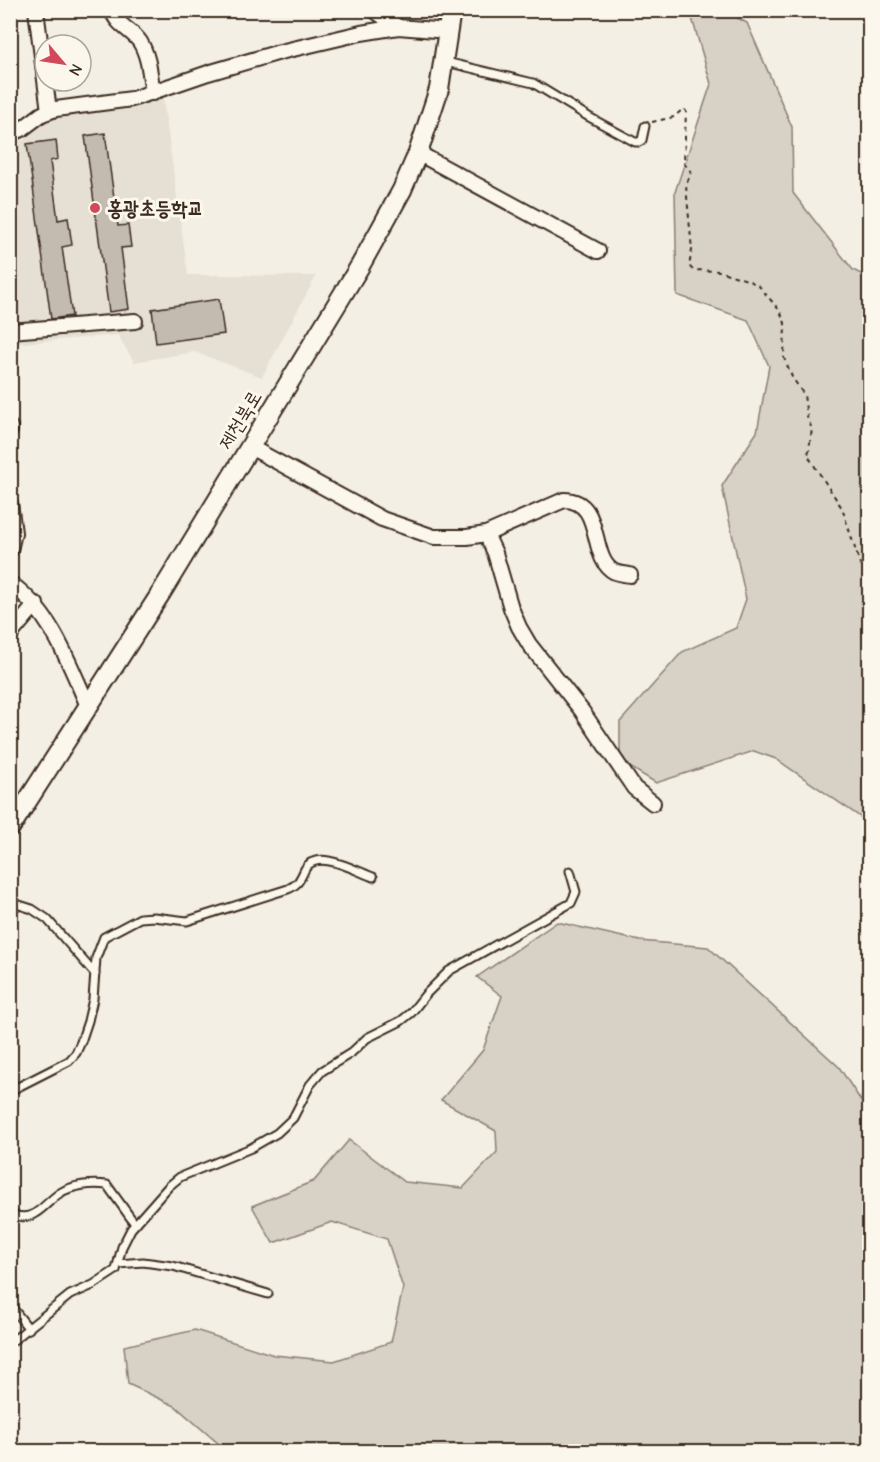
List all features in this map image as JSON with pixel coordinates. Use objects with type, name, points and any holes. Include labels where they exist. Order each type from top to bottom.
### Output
[{"type":"street","points":[[36,10],[49,111]]},
{"type":"street","points":[[112,10],[114,17],[141,44],[147,60],[153,93]]},
{"type":"street","points":[[374,10],[398,27]]},
{"type":"street","name":"제천북로","points":[[10,828],[250,447],[360,266],[402,190],[418,153],[439,89],[451,10]]},
{"type":"street","points":[[10,135],[49,111],[132,99],[245,61],[360,33],[398,27],[448,31]]},
{"type":"street","points":[[418,153],[598,251]]},
{"type":"street","points":[[10,331],[135,321]]},
{"type":"street","points":[[250,447],[382,519],[434,537],[467,537],[486,534],[564,500],[575,500],[581,503],[588,513],[607,565],[614,572],[630,575]]},
{"type":"street","points":[[10,503],[14,533],[10,550]]},
{"type":"street","points":[[486,534],[495,553],[511,608],[529,644],[582,711],[634,788],[653,803]]},
{"type":"street","points":[[10,583],[36,604],[59,641],[88,706]]},
{"type":"street","points":[[10,636],[36,604]]},
{"type":"lane","points":[[443,62],[533,83],[635,142],[642,140],[645,126]]},
{"type":"lane","points":[[10,1091],[69,1061],[76,1053],[85,1032],[93,999],[94,974],[98,952],[104,937],[140,918],[154,917],[187,921],[288,889],[296,885],[312,861],[320,859],[374,878]]},
{"type":"lane","points":[[10,1343],[70,1295],[93,1285],[116,1270],[122,1247],[135,1224],[169,1186],[180,1178],[251,1148],[277,1133],[293,1118],[310,1084],[322,1071],[351,1053],[367,1038],[406,1017],[449,971],[571,903],[576,892],[570,871]]},
{"type":"lane","points":[[10,902],[32,909],[47,919],[94,974]]},
{"type":"lane","points":[[10,1214],[19,1218],[34,1215],[62,1192],[92,1183],[107,1185],[135,1224]]},
{"type":"lane","points":[[118,1264],[143,1262],[173,1266],[268,1294]]},
{"type":"lane","points":[[10,1305],[29,1329]]},
{"type":"path","points":[[645,126],[648,122],[674,117],[682,109],[686,111],[684,163],[691,172],[686,186],[692,249],[689,266],[693,270],[719,271],[750,280],[759,286],[780,311],[785,323],[784,357],[792,377],[804,395],[807,417],[812,429],[808,456],[842,507],[861,567],[870,576]]},
{"type":"shaded area","points":[[690,11],[725,11],[747,23],[792,127],[793,193],[853,270],[869,278],[869,823],[776,759],[754,751],[656,783],[620,761],[620,722],[682,652],[736,628],[746,599],[722,486],[757,432],[769,366],[748,320],[677,295],[675,192],[711,84]]},
{"type":"shaded area","name":"홍광초등학교","points":[[163,98],[188,275],[316,276],[262,377],[195,352],[134,362],[118,335],[11,344],[10,141],[23,141],[45,117]]},
{"type":"shaded area","points":[[557,922],[640,941],[708,947],[839,1067],[869,1113],[869,1451],[227,1451],[175,1406],[128,1384],[124,1346],[195,1330],[274,1355],[334,1361],[391,1342],[403,1288],[387,1239],[332,1222],[273,1243],[252,1206],[314,1181],[349,1140],[405,1182],[463,1188],[497,1152],[496,1131],[441,1100],[483,1050],[502,996],[477,977]]},
{"type":"building","points":[[105,133],[118,226],[128,225],[131,247],[121,248],[129,309],[109,312],[85,136]]},
{"type":"building","points":[[56,140],[58,159],[50,161],[58,220],[68,218],[72,245],[62,247],[72,316],[51,319],[27,144]]},
{"type":"building","points":[[219,299],[224,334],[156,343],[152,309]]},
{"type":"place","name":"홍광초등학교","points":[[95,208]]}]
